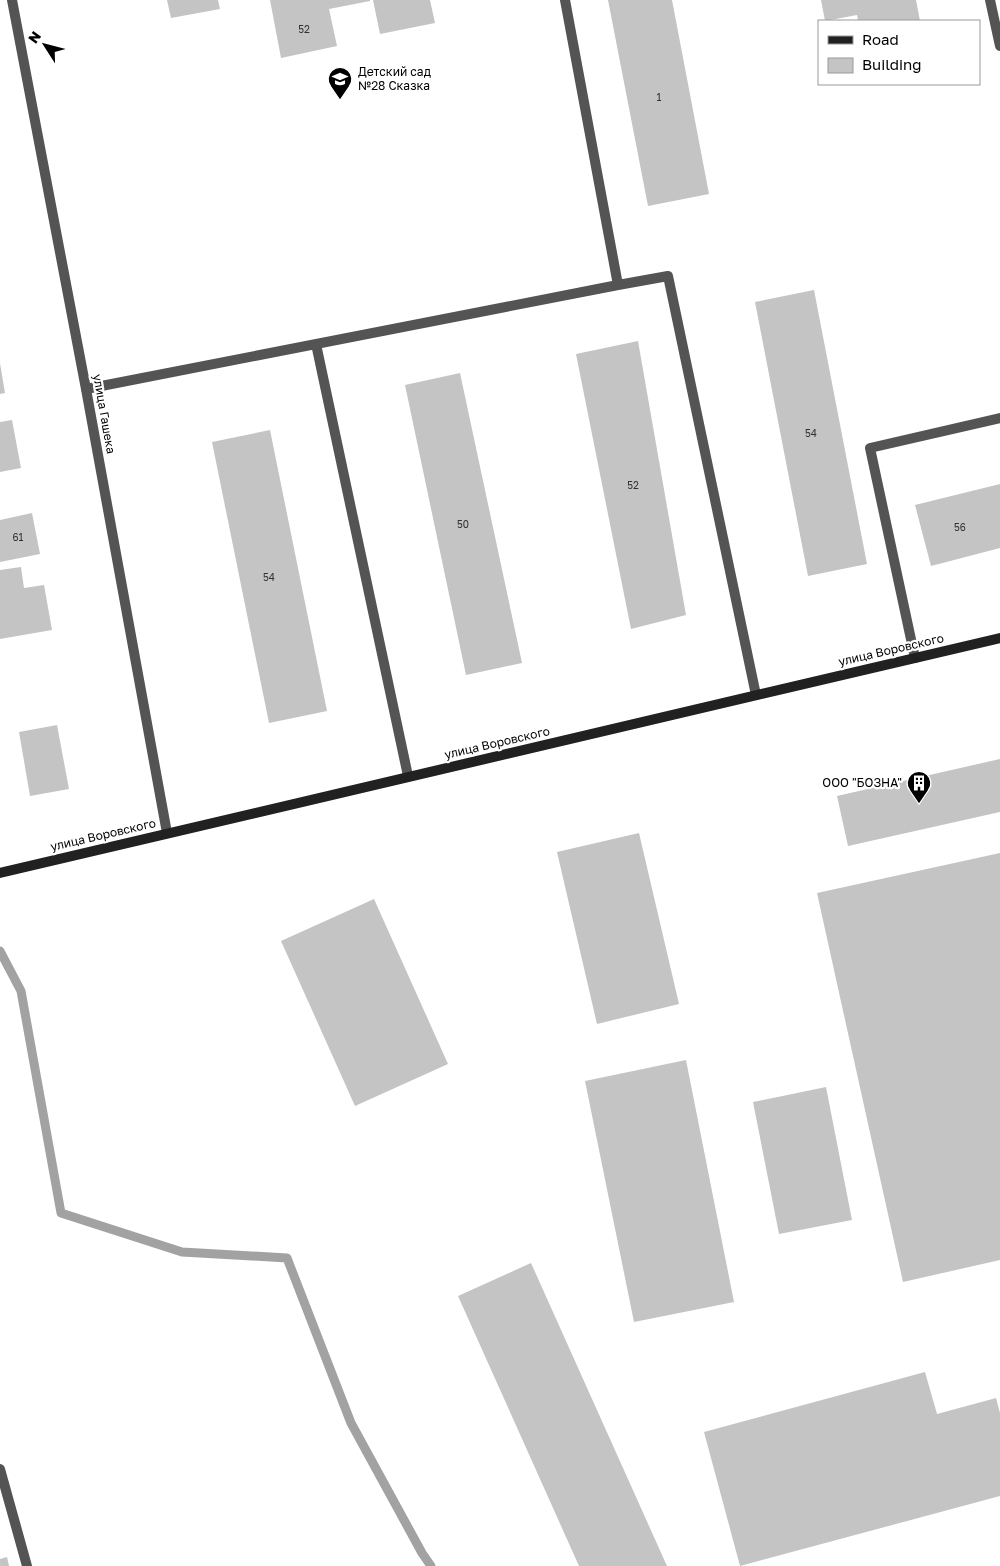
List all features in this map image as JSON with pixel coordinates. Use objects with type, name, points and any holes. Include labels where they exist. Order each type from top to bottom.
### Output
[{"type":"street","name":"улица Гашека","points":[[12,0],[86,388],[167,833]]},
{"type":"street","points":[[565,0],[618,285]]},
{"type":"street","points":[[990,0],[1000,46]]},
{"type":"street","points":[[86,388],[668,276],[756,695]]},
{"type":"street","points":[[316,344],[408,776]]},
{"type":"street","points":[[915,658],[870,448],[1000,418]]},
{"type":"street","name":"улица Воровского","points":[[0,873],[1000,638]]},
{"type":"street","points":[[0,1469],[27,1566]]},
{"type":"building","points":[[167,0],[218,0],[220,9],[171,18]]},
{"type":"building","points":[[270,0],[370,1],[329,9],[337,46],[281,58]]},
{"type":"building","points":[[373,0],[430,0],[435,23],[380,34]]},
{"type":"building","points":[[608,0],[672,0],[709,194],[648,206]]},
{"type":"building","points":[[821,0],[916,0],[920,20],[858,20],[857,15],[825,20]]},
{"type":"building","points":[[814,290],[867,564],[808,576],[755,302]]},
{"type":"building","points":[[638,341],[686,615],[631,629],[576,354]]},
{"type":"building","points":[[0,363],[5,393],[0,394]]},
{"type":"building","points":[[460,373],[522,663],[466,675],[405,385]]},
{"type":"building","points":[[12,420],[21,468],[0,472],[0,422]]},
{"type":"building","points":[[270,430],[327,711],[269,723],[212,442]]},
{"type":"building","points":[[1000,484],[1000,548],[931,566],[915,505]]},
{"type":"building","points":[[32,513],[40,554],[0,562],[0,520]]},
{"type":"building","points":[[21,567],[24,588],[44,585],[52,630],[0,639],[0,570]]},
{"type":"building","points":[[57,725],[69,789],[30,796],[19,732]]},
{"type":"building","name":"ООО \"БОЗНА\"","points":[[1000,759],[1000,812],[848,846],[837,796]]},
{"type":"building","points":[[639,833],[679,1004],[597,1024],[557,852]]},
{"type":"building","points":[[1000,853],[1000,1260],[903,1282],[817,893]]},
{"type":"building","points":[[374,899],[448,1064],[355,1106],[281,941]]},
{"type":"building","points":[[686,1060],[734,1302],[634,1322],[585,1081]]},
{"type":"building","points":[[826,1087],[852,1220],[779,1234],[753,1102]]},
{"type":"building","points":[[531,1263],[667,1566],[579,1566],[458,1296]]},
{"type":"building","points":[[925,1372],[937,1414],[996,1398],[1000,1413],[1000,1496],[740,1566],[704,1432]]},
{"type":"building","points":[[7,1557],[9,1566],[0,1566],[0,1559]]},
{"type":"waterway","points":[[0,951],[21,991],[61,1213],[182,1252],[287,1258],[351,1423],[422,1553],[431,1566]]},
{"type":"place","name":"Детский сад №28 Сказка","points":[[340,100]]},
{"type":"place","name":"ООО \"БОЗНА\"","points":[[919,804]]}]
